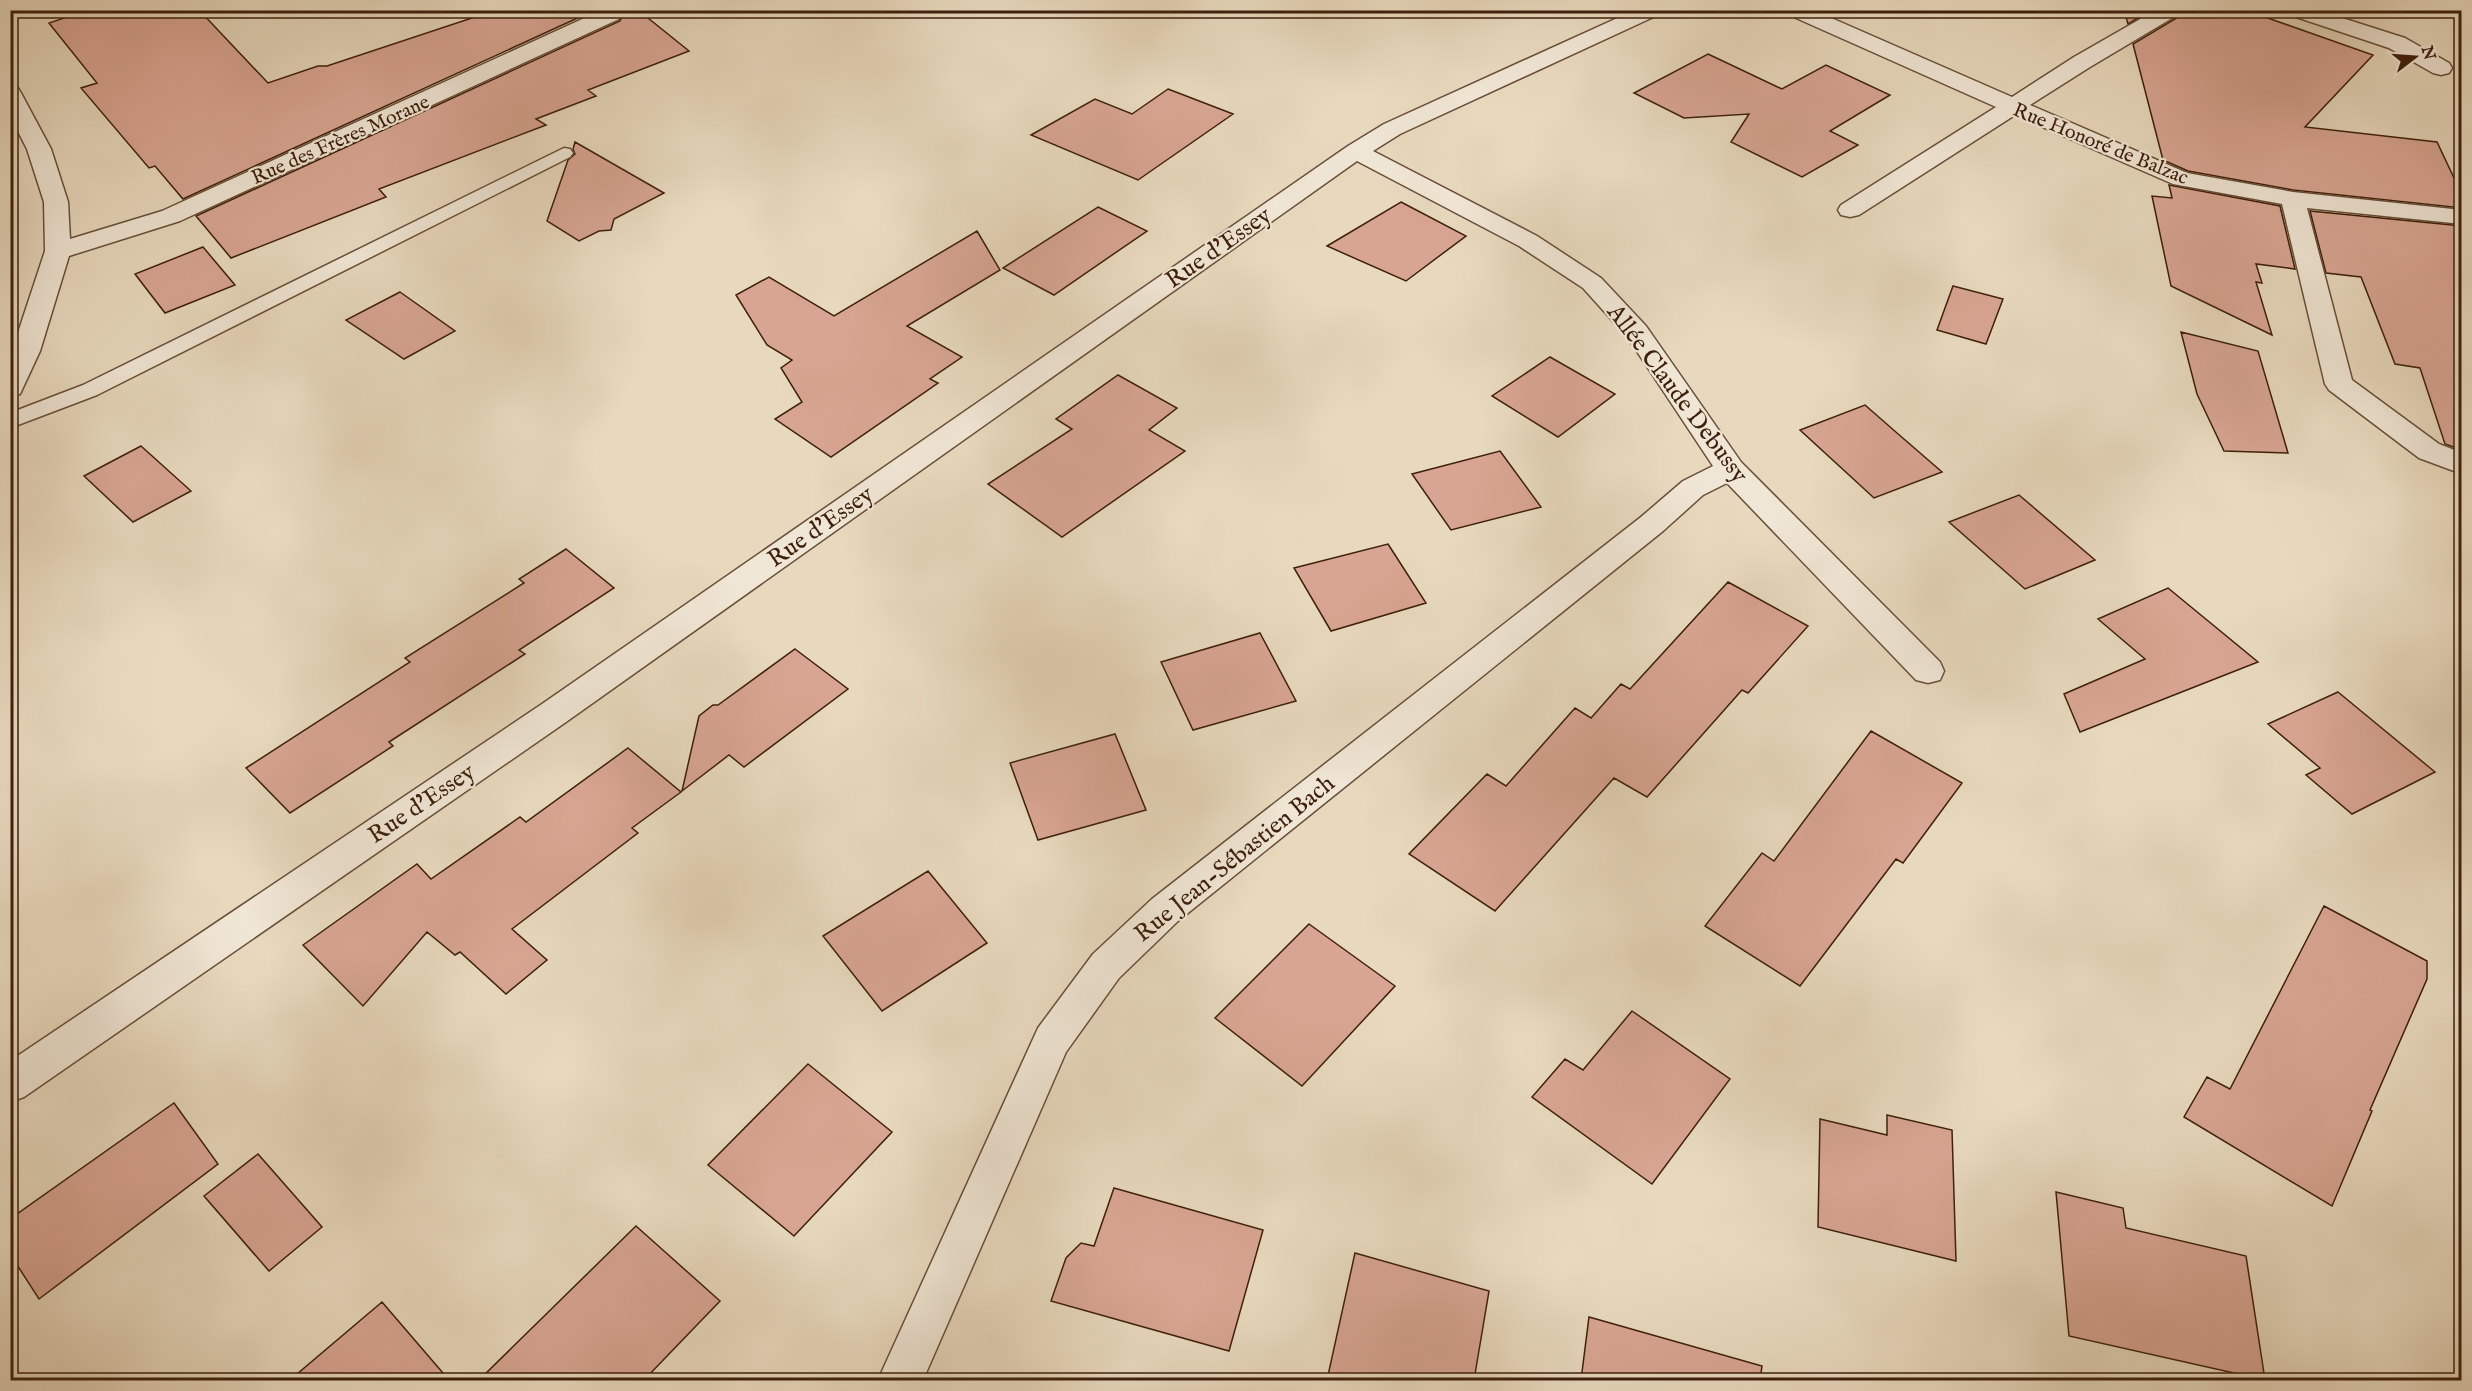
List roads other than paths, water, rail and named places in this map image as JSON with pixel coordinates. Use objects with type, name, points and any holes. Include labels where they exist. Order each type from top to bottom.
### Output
[{"type":"street","name":"Rue des Frères Morane","points":[[58,251],[171,216],[612,15],[613,10]]},
{"type":"street","name":"Rue d'Essey","points":[[10,1084],[554,713],[1356,151],[1392,129],[1653,10]]},
{"type":"street","name":"Rue Honoré de Balzac","points":[[1794,10],[2011,107],[2181,179],[2293,199],[2462,217]]},
{"type":"street","points":[[1850,210],[2082,62],[2172,10]]},
{"type":"street","points":[[2294,10],[2397,43],[2442,68]]},
{"type":"street","points":[[10,388],[27,351],[58,251],[56,202],[39,149],[11,96]]},
{"type":"street","name":"Allée Claude Debussy","points":[[1356,151],[1528,241],[1592,283],[1637,332],[1731,469],[1928,671]]},
{"type":"street","points":[[2293,199],[2339,384],[2429,451],[2462,464]]},
{"type":"street","name":"Rue Jean-Sébastien Bach","points":[[900,1380],[1052,1040],[1106,966],[1165,910],[1652,524],[1693,488],[1731,469]]},
{"type":"lane","points":[[10,421],[90,390],[564,153]]}]
